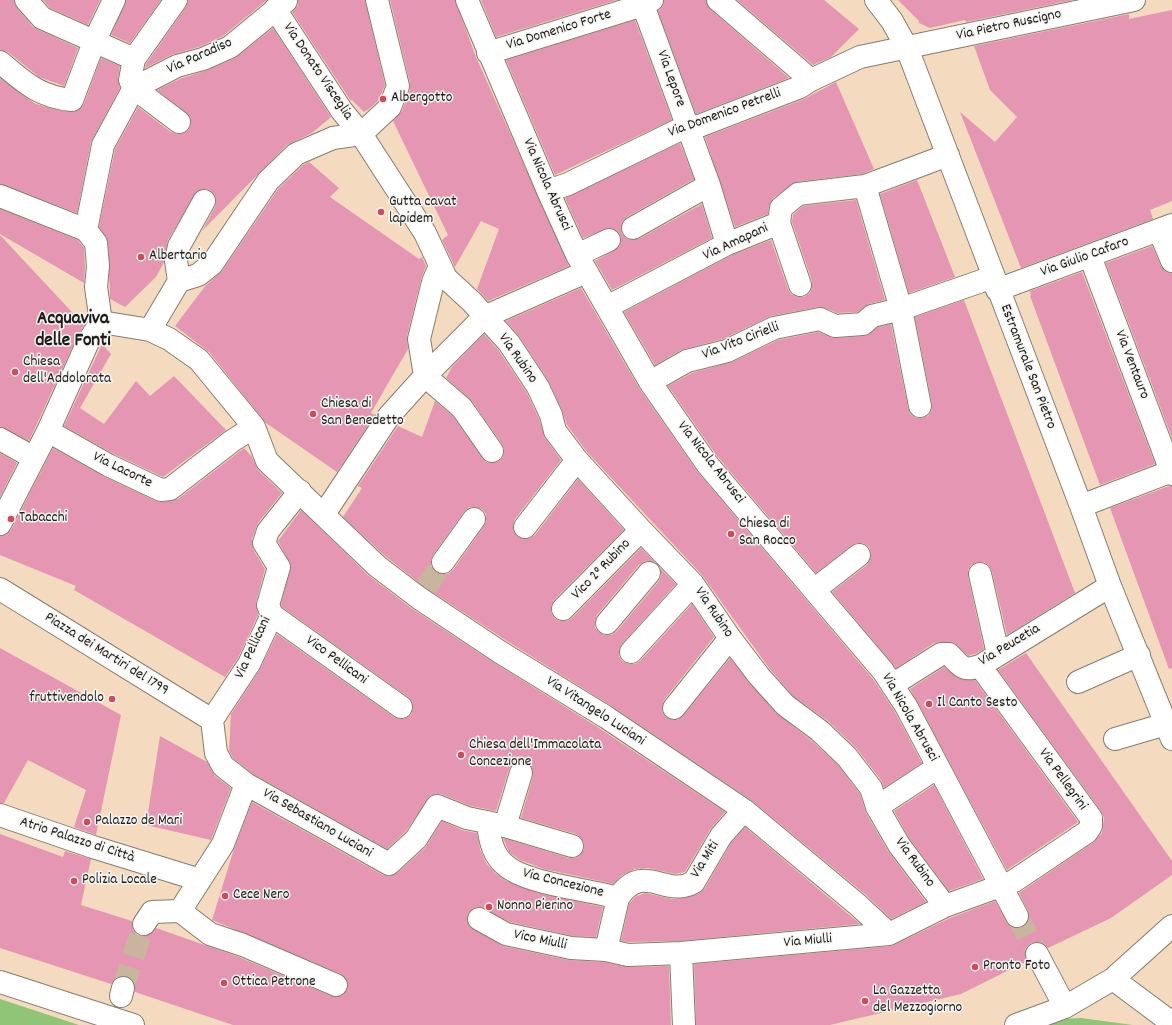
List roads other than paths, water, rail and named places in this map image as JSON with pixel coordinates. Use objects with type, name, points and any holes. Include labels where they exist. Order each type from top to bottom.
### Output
[{"type":"street","points":[[26,0],[42,18],[134,59]]},
{"type":"street","points":[[0,62],[31,88],[60,99],[72,100],[94,42],[114,0]]},
{"type":"street","points":[[176,0],[134,59],[130,80],[134,88],[179,122]]},
{"type":"street","points":[[179,280],[198,275],[212,264],[268,181],[296,154],[333,138],[361,134],[390,107],[398,86],[377,0]]},
{"type":"street","name":"Via Nicola Abrusci","points":[[467,0],[488,53],[548,191],[582,263],[650,382],[707,464],[883,671],[906,706],[1017,916]]},
{"type":"street","points":[[718,0],[811,80]]},
{"type":"street","name":"Estramurale San Pietro","points":[[876,0],[892,21],[907,48],[1110,586],[1169,732]]},
{"type":"street","name":"Via Pietro Ruscigno","points":[[907,48],[1134,0]]},
{"type":"street","name":"Via Domenico Forte","points":[[488,53],[647,3]]},
{"type":"street","name":"Via Lepore","points":[[647,3],[687,126],[709,185],[727,244]]},
{"type":"street","name":"Via Donato Visceglia","points":[[281,4],[342,111],[361,134],[425,233],[440,266]]},
{"type":"street","name":"Via Paradiso","points":[[134,88],[177,66],[203,59],[230,47],[281,4]]},
{"type":"street","name":"Via Domenico Petrelli","points":[[548,191],[568,184],[687,126],[699,126],[800,87],[811,80],[860,57],[907,48]]},
{"type":"street","points":[[86,230],[103,145],[134,88]]},
{"type":"street","name":"Via Amapani","points":[[607,307],[727,244],[779,223],[781,208],[798,194],[865,186],[948,155]]},
{"type":"street","points":[[633,228],[709,185]]},
{"type":"street","points":[[865,186],[901,309],[920,406]]},
{"type":"street","points":[[0,196],[86,230],[96,243],[98,266],[96,287],[101,322],[88,342],[48,431],[0,524]]},
{"type":"street","points":[[150,330],[179,280],[176,261],[179,246],[204,201]]},
{"type":"street","points":[[779,223],[800,285]]},
{"type":"street","points":[[1166,227],[1172,261]]},
{"type":"street","name":"Via Giulio Cafaro","points":[[995,284],[1090,256],[1166,227]]},
{"type":"street","points":[[324,514],[389,416],[425,376],[484,317],[582,263],[609,240]]},
{"type":"street","name":"Via Ventauro","points":[[1090,256],[1172,472]]},
{"type":"street","points":[[440,266],[433,282],[419,339],[425,376],[462,408],[492,451]]},
{"type":"street","name":"Via Rubino","points":[[440,266],[446,278],[472,302],[513,349],[538,387],[551,415],[555,431],[577,460],[640,530],[658,564],[693,584],[730,638],[759,676],[785,705],[820,731],[848,757],[871,788],[878,807],[899,845],[945,906]]},
{"type":"street","name":"Via Vito Cirielli","points":[[650,382],[687,362],[727,351],[774,328],[820,319],[835,326],[863,324],[872,316],[995,284]]},
{"type":"street","name":"Via Vitangelo Luciani","points":[[101,322],[150,330],[169,339],[199,360],[254,427],[267,461],[324,514],[376,566],[422,593],[500,652],[606,717],[744,810],[858,905],[889,934]]},
{"type":"street","name":"Via Lacorte","points":[[48,431],[108,465],[161,490],[170,488],[232,441],[254,427]]},
{"type":"street","points":[[0,439],[34,458]]},
{"type":"street","points":[[525,527],[577,460]]},
{"type":"street","points":[[1081,506],[1172,472]]},
{"type":"street","name":"Via Pellicani","points":[[212,720],[249,664],[272,615],[268,605],[280,568],[264,543],[268,531],[300,491]]},
{"type":"street","points":[[443,562],[474,519]]},
{"type":"street","name":"Vico 2° Rubino","points":[[563,609],[640,530]]},
{"type":"street","points":[[814,590],[859,555]]},
{"type":"street","points":[[607,623],[658,564]]},
{"type":"street","points":[[980,574],[998,654]]},
{"type":"street","points":[[632,652],[693,584]]},
{"type":"street","name":"Via Peucetia","points":[[892,685],[941,654],[949,654],[962,668],[969,670],[980,666],[1110,586]]},
{"type":"street","name":"Piazza dei Martiri del 1799","points":[[0,589],[212,720]]},
{"type":"street","name":"Vico Pellicani","points":[[272,615],[400,707]]},
{"type":"street","points":[[674,708],[730,638]]},
{"type":"street","points":[[1078,682],[1139,655]]},
{"type":"street","name":"Via Pellegrini","points":[[980,666],[1091,818],[1091,826],[1087,832],[1014,881],[1002,887]]},
{"type":"street","name":"Via Sebastiano Luciani","points":[[212,720],[216,753],[223,766],[246,784],[388,864],[416,839],[437,806],[467,818],[496,824]]},
{"type":"street","points":[[1115,739],[1169,732]]},
{"type":"street","points":[[878,807],[938,767]]},
{"type":"street","points":[[521,773],[496,824],[572,846]]},
{"type":"street","points":[[180,911],[223,844],[246,784]]},
{"type":"street","name":"Via Miti","points":[[618,898],[630,884],[642,880],[675,886],[687,886],[694,882],[721,836],[744,810]]},
{"type":"street","name":"Atrio Palazzo di Città","points":[[0,815],[93,847],[200,880]]},
{"type":"street","name":"Via Concezione","points":[[496,824],[490,839],[503,864],[514,872],[528,878],[618,898],[606,950]]},
{"type":"street","name":"Via Miulli","points":[[606,950],[628,955],[681,953],[889,934],[945,906],[1002,887]]},
{"type":"street","points":[[144,924],[152,912],[180,911],[210,934],[243,945],[336,985]]},
{"type":"street","name":"Vico Miulli","points":[[479,919],[506,934],[571,948],[606,950]]},
{"type":"street","points":[[1016,1025],[1065,1007],[1113,979],[1172,926]]},
{"type":"street","points":[[681,953],[684,1025]]},
{"type":"street","points":[[1037,954],[1065,1007]]},
{"type":"street","points":[[1113,979],[1172,1023]]},
{"type":"street","points":[[0,982],[133,1025]]},
{"type":"tunnel","points":[[425,589],[443,562]]},
{"type":"tunnel","points":[[1017,916],[1037,954]]},
{"type":"tunnel","points":[[123,988],[144,924]]},
{"type":"place","name":"Albergotto","points":[[383,99]]},
{"type":"place","name":"Gutta cavat lapidem","points":[[381,212]]},
{"type":"place","name":"Albertario","points":[[141,257]]},
{"type":"place","name":"Chiesa dell'Addolorata","points":[[15,372]]},
{"type":"place","name":"Chiesa di San Benedetto","points":[[313,414]]},
{"type":"place","name":"Tabacchi","points":[[11,519]]},
{"type":"place","name":"Chiesa di San Rocco","points":[[731,534]]},
{"type":"place","name":"fruttivendolo","points":[[112,699]]},
{"type":"place","name":"Il Canto Sesto","points":[[929,704]]},
{"type":"place","name":"Chiesa dell'Immacolata Concezione","points":[[461,755]]},
{"type":"place","name":"Palazzo de Mari","points":[[87,822]]},
{"type":"place","name":"Polizia Locale","points":[[74,881]]},
{"type":"place","name":"Cece Nero","points":[[225,896]]},
{"type":"place","name":"Nonno Pierino","points":[[489,907]]},
{"type":"place","name":"Pronto Foto","points":[[975,967]]},
{"type":"place","name":"Ottica Petrone","points":[[224,983]]},
{"type":"place","name":"La Gazzetta del Mezzogiorno","points":[[865,1001]]},
{"type":"district","name":"Acquaviva delle Fonti","points":[[73,331]]}]
